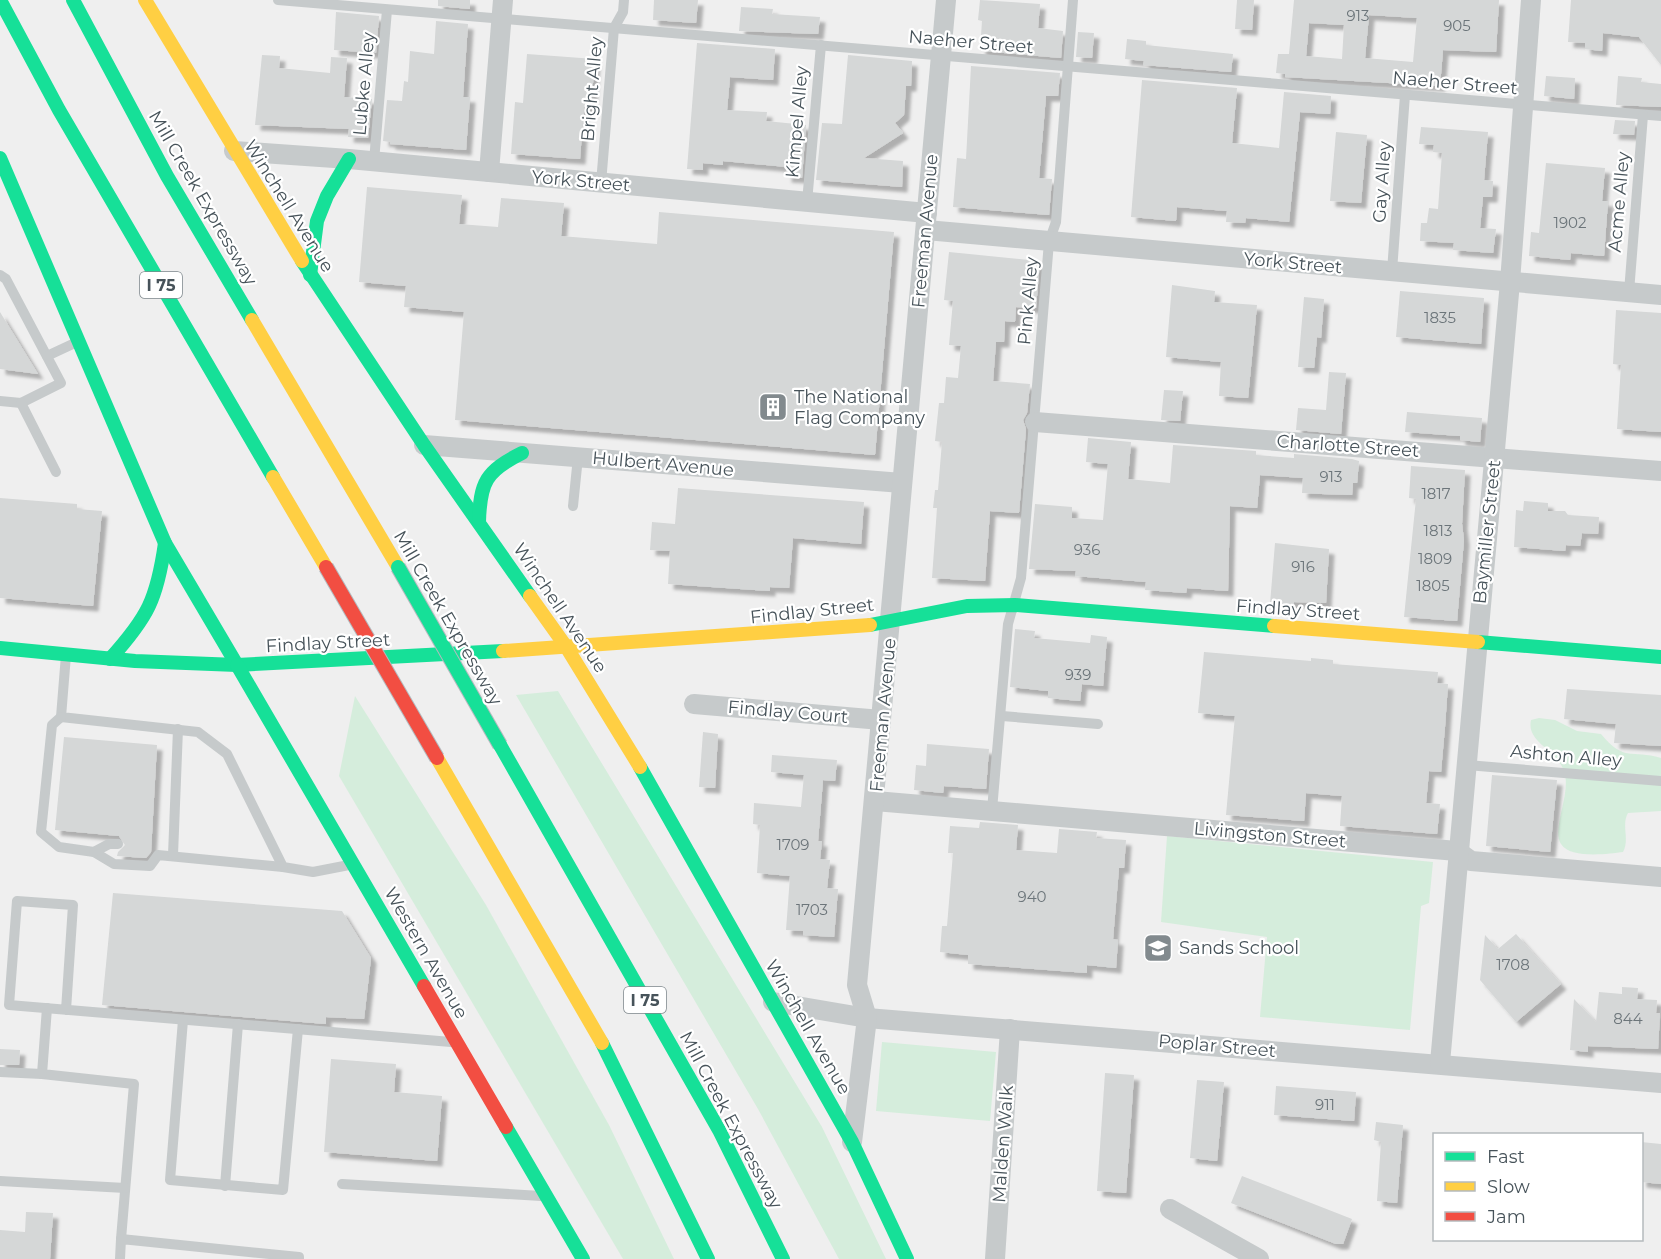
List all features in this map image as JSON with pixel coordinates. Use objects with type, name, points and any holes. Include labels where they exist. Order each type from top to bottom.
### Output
[{"type":"main road","name":"I 75","points":[[0,0],[65,121],[615,1066],[708,1259]]},
{"type":"main road","name":"Mill Creek Expressway","points":[[73,0],[167,176],[398,567],[719,1130],[783,1259]]},
{"type":"main road","name":"Winchell Avenue","points":[[145,0],[310,275],[424,445],[567,648],[627,745],[852,1142],[907,1259]]},
{"type":"main road","name":"Western Avenue","points":[[0,158],[165,543],[583,1259]]},
{"type":"main road","points":[[310,275],[317,221],[327,196],[349,159]]},
{"type":"main road","points":[[478,522],[479,491],[486,475],[501,463],[522,453]]},
{"type":"main road","points":[[110,659],[140,627],[152,608],[159,591],[165,543]]},
{"type":"main road","name":"Findlay Street","points":[[0,648],[110,659],[237,665],[567,648],[857,628],[967,606],[1015,605],[1661,657]]},
{"type":"street","name":"Freeman Avenue","points":[[852,1142],[867,1018],[857,985],[946,0]]},
{"type":"street","name":"Baymiller Street","points":[[1440,1063],[1457,850],[1467,765],[1476,642],[1510,282],[1531,0]]},
{"type":"street","points":[[489,172],[503,10]]},
{"type":"street","name":"York Street","points":[[234,151],[374,161],[807,202],[1049,242],[1661,295]]},
{"type":"street","name":"Charlotte Street","points":[[1035,422],[1661,471]]},
{"type":"street","name":"Hulbert Avenue","points":[[424,445],[902,483]]},
{"type":"street","name":"Findlay Court","points":[[694,704],[881,720]]},
{"type":"street","name":"Livingston Street","points":[[875,801],[1457,850],[1471,861],[1661,877]]},
{"type":"street","name":"Poplar Street","points":[[773,1002],[867,1018],[1440,1063],[1661,1083]]},
{"type":"street","name":"Malden Walk","points":[[995,1259],[1010,1029]]},
{"type":"street","points":[[1170,1209],[1260,1259]]},
{"type":"lane","name":"Naeher Street","points":[[278,0],[387,10],[503,10],[614,28],[1661,116]]},
{"type":"lane","name":"Bright Alley","points":[[601,183],[614,28],[623,12],[624,0]]},
{"type":"lane","name":"Pink Alley","points":[[992,810],[1002,716],[1008,624],[1021,578],[1049,242],[1056,222],[1073,0]]},
{"type":"lane","name":"Lubke Alley","points":[[374,161],[387,10]]},
{"type":"lane","name":"Kimpel Alley","points":[[807,202],[821,45]]},
{"type":"lane","name":"Gay Alley","points":[[1392,271],[1406,95]]},
{"type":"lane","name":"Acme Alley","points":[[1629,292],[1643,115]]},
{"type":"lane","points":[[0,275],[6,279],[61,383],[21,403],[0,401]]},
{"type":"lane","points":[[47,356],[77,342]]},
{"type":"lane","points":[[21,403],[56,472]]},
{"type":"lane","points":[[573,506],[578,457]]},
{"type":"lane","points":[[66,655],[61,717],[52,725],[40,832],[59,847],[94,852],[114,864],[150,866],[155,850],[172,855],[313,872],[353,864]]},
{"type":"lane","points":[[1002,716],[1098,723]]},
{"type":"lane","points":[[61,717],[198,732],[227,754],[283,867]]},
{"type":"lane","points":[[172,855],[178,729]]},
{"type":"lane","name":"Ashton Alley","points":[[1467,765],[1661,781]]},
{"type":"lane","points":[[94,852],[109,844],[118,844]]},
{"type":"lane","points":[[66,1010],[72,905],[17,901],[9,1005],[47,1008],[66,1010],[183,1020],[457,1042]]},
{"type":"lane","points":[[42,1074],[47,1008]]},
{"type":"lane","points":[[183,1020],[170,1180],[225,1186],[283,1190],[298,1029]]},
{"type":"lane","points":[[225,1186],[238,1024]]},
{"type":"lane","points":[[0,1072],[134,1084],[120,1259]]},
{"type":"lane","points":[[0,1180],[126,1188]]},
{"type":"lane","points":[[342,1184],[547,1197]]},
{"type":"lane","points":[[122,1239],[299,1257],[299,1259]]},
{"type":"green space","points":[[558,691],[822,1127],[886,1259],[839,1259],[758,1109],[516,695]]},
{"type":"green space","points":[[355,696],[486,905],[609,1125],[674,1259],[623,1259],[339,776]]},
{"type":"green space","points":[[1539,718],[1555,720],[1577,731],[1601,734],[1616,749],[1629,754],[1661,758],[1661,811],[1628,813],[1625,822],[1626,842],[1623,852],[1581,854],[1566,849],[1561,844],[1558,829],[1566,780],[1560,763],[1533,734],[1531,720]]},
{"type":"green space","points":[[1167,836],[1433,862],[1429,903],[1421,906],[1410,1030],[1260,1017],[1267,937],[1161,922]]},
{"type":"green space","points":[[882,1042],[996,1052],[990,1121],[876,1111]]},
{"type":"building","points":[[438,0],[470,0],[470,9],[438,6]]},
{"type":"building","points":[[654,0],[698,0],[696,23],[653,20]]},
{"type":"building","points":[[980,0],[1040,4],[1038,28],[1063,31],[1061,58],[980,51],[982,21],[978,20]]},
{"type":"building","points":[[1237,0],[1254,0],[1252,30],[1235,29]]},
{"type":"building","points":[[1294,0],[1499,0],[1496,52],[1443,50],[1440,86],[1285,77],[1285,74],[1276,73],[1278,54],[1289,54]],"holes":[[[1369,15],[1417,18],[1413,62],[1365,58]],[[1309,23],[1344,25],[1342,59],[1306,56]]]},
{"type":"building","points":[[1571,0],[1661,0],[1661,65],[1639,37],[1603,33],[1602,51],[1585,49],[1585,43],[1568,42]]},
{"type":"building","points":[[741,7],[773,9],[772,14],[820,17],[818,34],[739,31]]},
{"type":"building","points":[[336,12],[379,16],[376,53],[334,50]]},
{"type":"building","points":[[436,21],[468,24],[463,97],[470,97],[466,150],[390,144],[390,142],[383,141],[387,100],[402,101],[404,81],[408,82],[410,51],[434,54]]},
{"type":"building","points":[[1078,32],[1094,33],[1092,58],[1076,57]]},
{"type":"building","points":[[1127,39],[1146,41],[1146,45],[1233,54],[1231,72],[1143,65],[1144,61],[1125,59]]},
{"type":"building","points":[[697,43],[775,49],[773,80],[730,77],[727,110],[767,112],[766,121],[806,125],[802,178],[786,177],[787,167],[723,161],[723,165],[703,163],[703,170],[687,169]]},
{"type":"building","points":[[527,54],[595,59],[591,108],[584,107],[580,159],[511,154],[515,102],[523,103]]},
{"type":"building","points":[[262,55],[280,56],[279,68],[330,73],[331,57],[347,58],[344,97],[372,99],[368,138],[348,137],[349,129],[255,125]]},
{"type":"building","points":[[848,55],[912,61],[911,86],[906,86],[904,115],[895,123],[903,133],[864,158],[903,161],[902,187],[816,180],[822,123],[842,124]]},
{"type":"building","points":[[971,66],[1060,73],[1058,96],[1046,96],[1039,178],[1052,179],[1049,215],[953,207],[957,158],[966,159]]},
{"type":"building","points":[[1546,76],[1575,78],[1574,99],[1544,96]]},
{"type":"building","points":[[1618,76],[1642,78],[1641,82],[1661,84],[1661,107],[1616,105]]},
{"type":"building","points":[[1142,80],[1237,88],[1232,143],[1279,148],[1284,92],[1331,96],[1330,114],[1300,112],[1289,222],[1246,218],[1245,223],[1226,222],[1227,211],[1177,207],[1176,221],[1131,217]]},
{"type":"building","points":[[1615,120],[1635,121],[1634,135],[1613,134]]},
{"type":"building","points":[[1421,127],[1488,132],[1484,180],[1493,181],[1492,197],[1483,197],[1480,228],[1496,229],[1493,253],[1453,250],[1454,243],[1420,241],[1421,223],[1427,223],[1429,208],[1438,209],[1442,153],[1433,152],[1434,145],[1419,144]]},
{"type":"building","points":[[1336,132],[1367,135],[1361,203],[1330,201]]},
{"type":"building","points":[[1546,163],[1605,168],[1602,201],[1608,201],[1604,256],[1571,253],[1570,260],[1529,256],[1531,232],[1539,233]]},
{"type":"building","points":[[367,187],[462,195],[459,224],[498,227],[501,198],[564,203],[561,236],[657,244],[659,212],[894,232],[875,455],[455,420],[464,312],[404,307],[406,286],[359,282]]},
{"type":"building","points":[[949,252],[1040,261],[1036,308],[1016,307],[1015,322],[1005,321],[1004,342],[996,342],[993,381],[1030,384],[1027,413],[1023,420],[1026,429],[1019,513],[990,511],[985,581],[932,578],[937,508],[933,508],[935,490],[938,490],[942,442],[935,441],[939,403],[944,403],[946,377],[958,378],[961,346],[949,345],[953,301],[944,300]]},
{"type":"building","points":[[1172,285],[1215,291],[1214,302],[1257,305],[1248,398],[1219,396],[1221,362],[1166,357]]},
{"type":"building","points":[[1400,291],[1484,298],[1481,344],[1396,337]]},
{"type":"building","points":[[1304,297],[1324,299],[1321,338],[1317,337],[1314,368],[1298,367]]},
{"type":"building","points":[[1616,310],[1661,313],[1661,432],[1617,429],[1621,365],[1613,364]]},
{"type":"building","points":[[0,312],[38,374],[0,369]]},
{"type":"building","points":[[1329,372],[1346,373],[1341,434],[1296,430],[1298,408],[1326,410]]},
{"type":"building","points":[[1164,390],[1183,391],[1180,421],[1161,420]]},
{"type":"building","points":[[1407,412],[1482,418],[1480,442],[1460,440],[1460,436],[1405,432]]},
{"type":"building","points":[[1088,438],[1131,442],[1128,479],[1170,483],[1173,445],[1256,451],[1256,455],[1294,458],[1294,454],[1352,459],[1359,461],[1357,483],[1353,483],[1352,495],[1302,493],[1303,478],[1260,475],[1257,508],[1230,506],[1228,591],[1187,588],[1186,593],[1145,590],[1146,582],[1075,576],[1076,571],[1029,569],[1035,504],[1072,507],[1072,518],[1103,520],[1108,464],[1086,462]]},
{"type":"building","points":[[1411,466],[1465,470],[1462,524],[1464,540],[1457,621],[1404,617],[1416,499],[1409,498]]},
{"type":"building","points":[[678,488],[864,502],[861,544],[793,538],[789,588],[770,587],[770,591],[668,584],[670,551],[650,550],[652,522],[675,524]]},
{"type":"building","points":[[0,498],[77,504],[77,509],[102,511],[93,606],[0,598]]},
{"type":"building","points":[[1524,501],[1548,503],[1548,511],[1565,511],[1568,515],[1599,517],[1598,534],[1582,533],[1580,546],[1566,545],[1565,551],[1514,547],[1516,510],[1523,511]]},
{"type":"building","points":[[1275,543],[1329,549],[1326,603],[1294,602],[1294,606],[1270,604]]},
{"type":"building","points":[[1015,629],[1035,631],[1034,638],[1090,643],[1091,635],[1107,637],[1103,686],[1082,684],[1080,701],[1048,698],[1048,691],[1010,687]]},
{"type":"building","points":[[1204,652],[1311,661],[1311,658],[1333,660],[1333,664],[1438,672],[1437,683],[1448,684],[1441,772],[1429,771],[1426,803],[1440,804],[1437,834],[1340,826],[1342,796],[1306,793],[1304,821],[1226,815],[1235,716],[1198,713]]},
{"type":"building","points":[[1567,689],[1661,695],[1661,746],[1614,743],[1616,724],[1564,719]]},
{"type":"building","points":[[703,732],[718,734],[715,788],[699,787]]},
{"type":"building","points":[[64,737],[157,745],[151,852],[146,858],[117,856],[125,845],[119,836],[55,830]]},
{"type":"building","points":[[927,744],[989,749],[986,789],[944,786],[943,793],[914,790],[916,765],[926,766]]},
{"type":"building","points":[[772,755],[837,760],[835,781],[823,780],[818,841],[822,841],[820,859],[830,860],[827,888],[838,889],[834,937],[803,935],[803,931],[786,930],[790,876],[757,873],[760,825],[753,824],[754,803],[801,807],[804,775],[771,772]]},
{"type":"building","points":[[1492,775],[1557,780],[1550,852],[1486,846]]},
{"type":"building","points":[[980,822],[1018,825],[1016,850],[1057,853],[1059,829],[1097,832],[1096,838],[1126,840],[1124,868],[1119,868],[1113,939],[1118,940],[1116,968],[1087,965],[1087,973],[968,964],[968,955],[940,952],[942,926],[947,926],[953,853],[948,853],[950,826],[979,828]]},
{"type":"building","points":[[113,893],[342,911],[371,958],[364,1019],[326,1017],[326,1024],[102,1005]]},
{"type":"building","points":[[1516,934],[1561,984],[1516,1022],[1480,980],[1485,935],[1498,949]]},
{"type":"building","points":[[1622,987],[1638,988],[1637,999],[1657,1000],[1656,1013],[1660,1013],[1658,1049],[1588,1046],[1588,1052],[1570,1050],[1574,999],[1596,1022],[1599,992],[1622,994]]},
{"type":"building","points":[[0,1049],[20,1050],[19,1065],[0,1065]]},
{"type":"building","points":[[331,1059],[396,1064],[394,1092],[442,1096],[437,1161],[324,1152]]},
{"type":"building","points":[[1105,1073],[1134,1075],[1126,1193],[1097,1191]]},
{"type":"building","points":[[1197,1080],[1224,1082],[1217,1161],[1190,1158]]},
{"type":"building","points":[[1276,1086],[1356,1092],[1354,1121],[1274,1115]]},
{"type":"building","points":[[1376,1122],[1403,1125],[1397,1203],[1377,1201],[1381,1142],[1374,1140]]},
{"type":"building","points":[[1643,1142],[1661,1144],[1661,1184],[1643,1182]]},
{"type":"building","points":[[1242,1176],[1352,1219],[1343,1244],[1336,1244],[1231,1203]]},
{"type":"building","points":[[26,1212],[53,1213],[50,1259],[0,1259],[0,1230],[25,1232]]},
{"type":"traffic: fast","points":[[0,0],[59,110],[273,477]]},
{"type":"traffic: fast","points":[[73,0],[167,176],[252,320]]},
{"type":"traffic: fast","points":[[0,158],[165,543],[237,665]]},
{"type":"traffic: fast","points":[[310,275],[317,221],[327,196],[349,159]]},
{"type":"traffic: fast","points":[[302,261],[424,445],[530,596]]},
{"type":"traffic: fast","points":[[479,522],[481,497],[487,479],[500,466],[522,453]]},
{"type":"traffic: fast","points":[[110,659],[134,631],[149,606],[158,579],[165,543]]},
{"type":"traffic: fast","points":[[398,567],[500,745]]},
{"type":"traffic: fast","points":[[870,625],[967,606],[1015,605],[1274,626]]},
{"type":"traffic: fast","points":[[1478,642],[1661,657]]},
{"type":"traffic: fast","points":[[0,648],[135,661],[237,665],[503,651]]},
{"type":"traffic: fast","points":[[237,665],[424,986]]},
{"type":"traffic: fast","points":[[500,745],[719,1130],[783,1259]]},
{"type":"traffic: fast","points":[[640,767],[852,1142],[907,1259]]},
{"type":"traffic: fast","points":[[602,1043],[708,1259]]},
{"type":"traffic: fast","points":[[506,1127],[583,1259]]},
{"type":"traffic: slow","points":[[145,0],[302,261]]},
{"type":"traffic: slow","points":[[252,320],[398,567]]},
{"type":"traffic: slow","points":[[273,477],[326,567]]},
{"type":"traffic: slow","points":[[530,596],[567,648],[640,767]]},
{"type":"traffic: slow","points":[[503,651],[870,625]]},
{"type":"traffic: slow","points":[[1274,626],[1478,642]]},
{"type":"traffic: slow","points":[[437,758],[602,1043]]},
{"type":"traffic: jam","points":[[326,567],[437,758]]},
{"type":"traffic: jam","points":[[424,986],[506,1127]]},
{"type":"place","name":"The National Flag Company","points":[[773,407]]},
{"type":"place","name":"Sands School","points":[[1158,948]]}]
